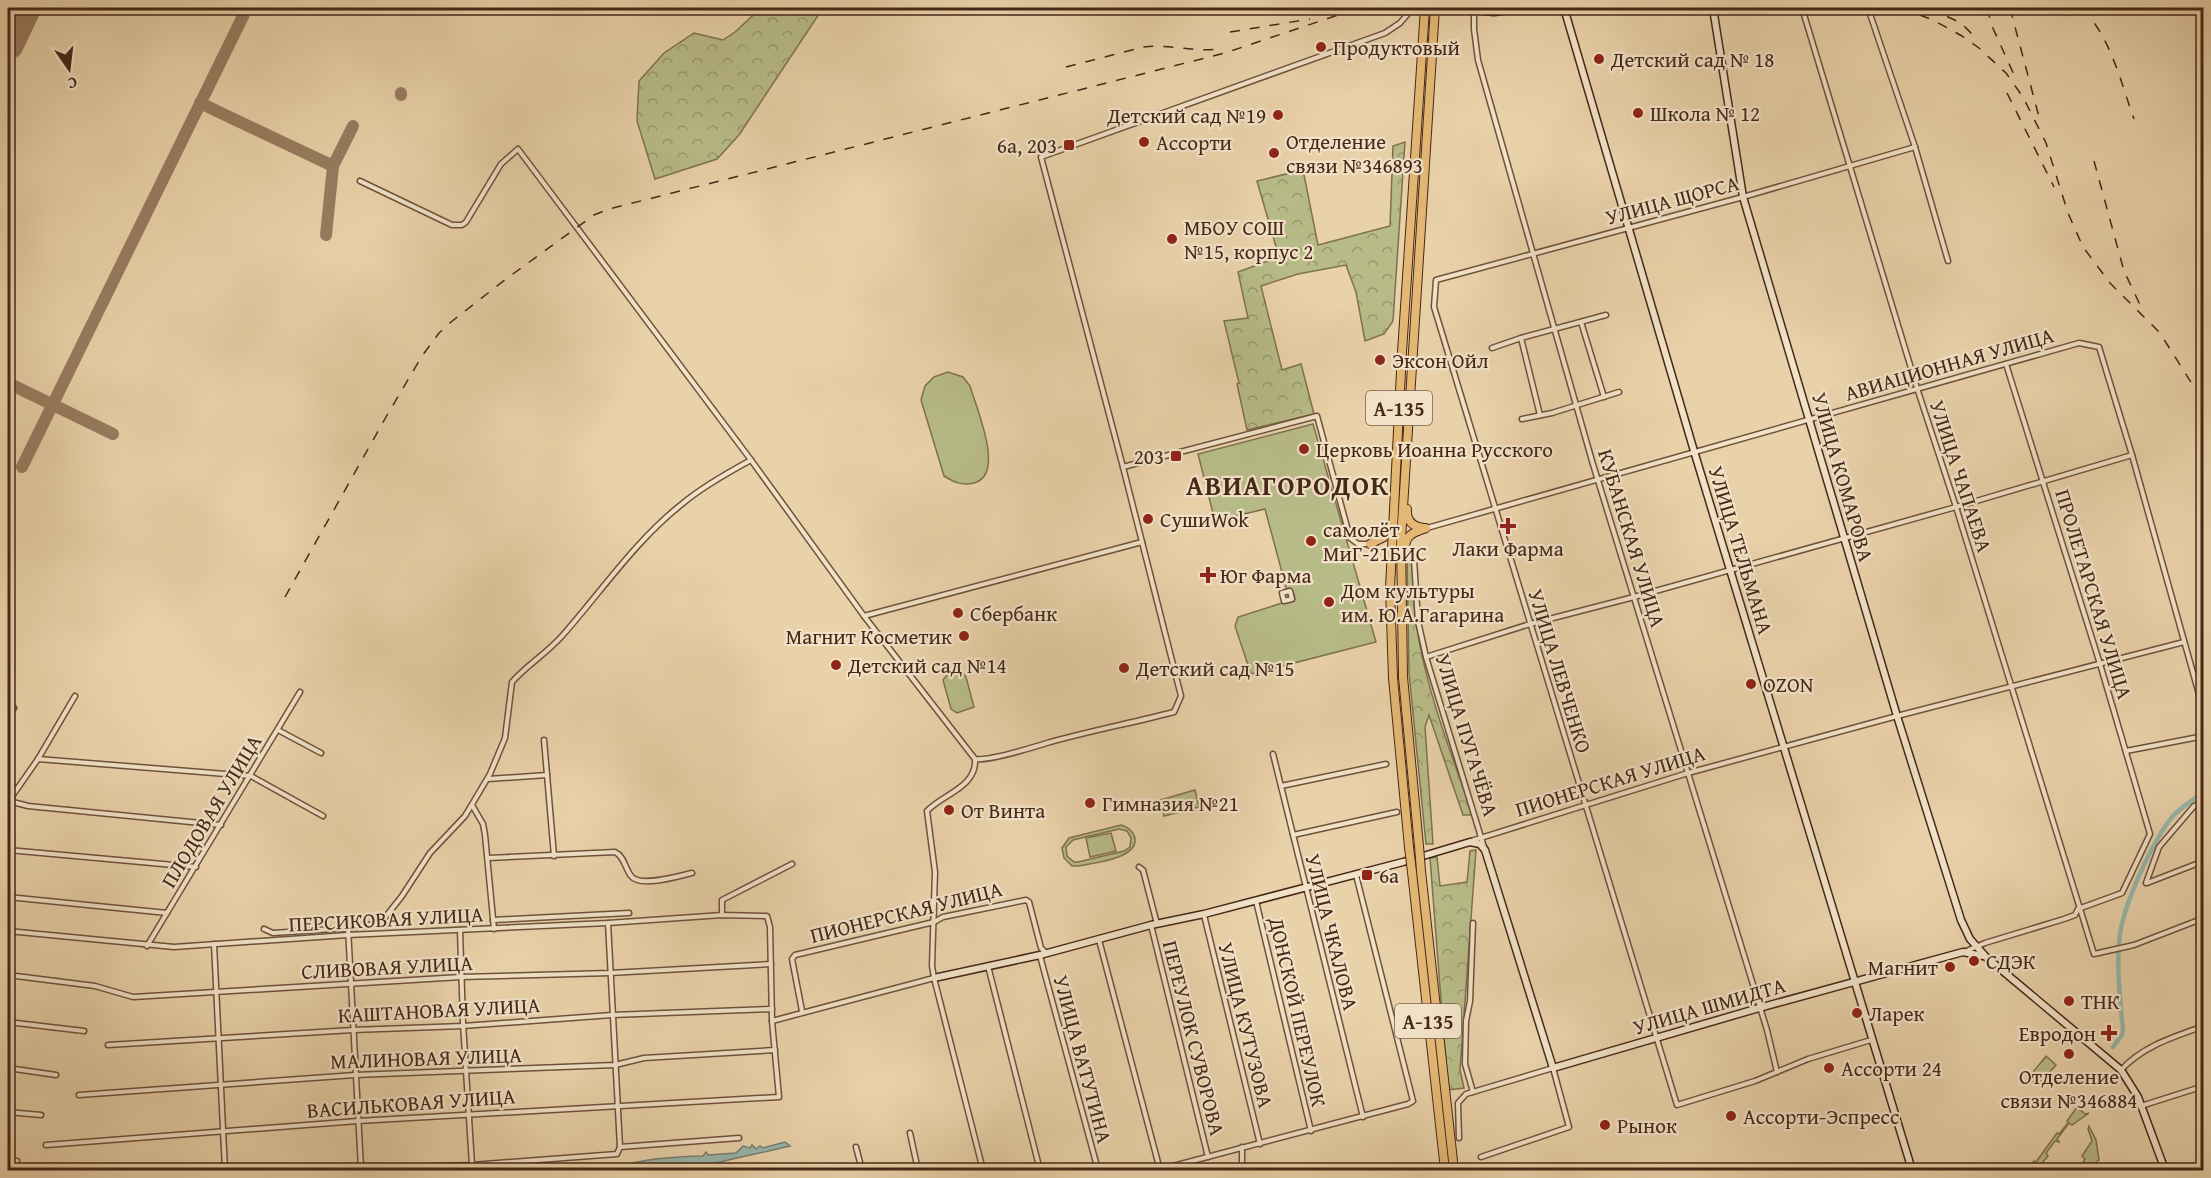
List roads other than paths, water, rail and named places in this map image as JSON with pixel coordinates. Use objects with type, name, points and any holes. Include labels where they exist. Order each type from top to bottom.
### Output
[{"type":"highway","name":"А-135","points":[[1425,8],[1390,588],[1393,678],[1409,847],[1445,1170]]},
{"type":"highway","name":"А-135","points":[[1435,8],[1407,429],[1401,577],[1403,677],[1421,871],[1454,1170]]},
{"type":"highway","points":[[1398,427],[1405,425],[1407,429]]},
{"type":"highway","points":[[1404,487],[1409,521],[1426,528]]},
{"type":"highway","points":[[1370,544],[1387,534],[1390,501],[1394,496]]},
{"type":"highway","points":[[1401,577],[1407,537],[1426,528]]},
{"type":"highway","points":[[1370,544],[1381,545],[1386,549],[1386,573],[1390,588]]},
{"type":"highway","points":[[1393,678],[1395,685],[1400,687],[1403,677]]},
{"type":"street","points":[[975,759],[984,760],[1174,712],[1181,696],[1041,158],[1384,33],[1400,23],[1413,8]]},
{"type":"street","points":[[1460,8],[1494,12],[1525,8]]},
{"type":"street","name":"УЛИЦА ТЕЛЬМАНА","points":[[1564,8],[1694,451],[1911,1170]]},
{"type":"street","name":"УЛИЦА КОМАРОВА","points":[[1713,8],[1743,197],[1897,716],[1965,931],[1986,957],[2121,1070],[2141,1106],[2165,1170]]},
{"type":"street","name":"УЛИЦА ЧАПАЕВА","points":[[1802,8],[1917,388],[2094,954],[2134,945],[2204,918]]},
{"type":"street","points":[[1868,8],[1915,147],[1948,261]]},
{"type":"street","name":"КУБАНСКАЯ УЛИЦА","points":[[1474,9],[1478,60],[1554,329],[1767,1030],[1777,1072]]},
{"type":"street","name":"УЛИЦА ЩОРСА","points":[[1436,280],[1743,197],[1915,147]]},
{"type":"street","points":[[360,181],[453,225],[462,225],[501,164],[518,149],[751,460],[864,616],[975,759],[976,768],[971,777],[927,811],[926,820],[932,839],[935,872],[932,966],[983,1170]]},
{"type":"street","name":"УЛИЦА ЛЕВЧЕНКО","points":[[1436,280],[1434,307],[1677,1105],[1777,1072]]},
{"type":"street","points":[[1491,348],[1606,315]]},
{"type":"street","points":[[1581,322],[1604,396]]},
{"type":"street","points":[[1521,338],[1540,415]]},
{"type":"street","name":"АВИАЦИОННАЯ УЛИЦА","points":[[1426,528],[2079,343],[2099,348],[2132,455]]},
{"type":"street","name":"ПРОЛЕТАРСКАЯ УЛИЦА","points":[[2006,364],[2044,481],[2151,834]]},
{"type":"street","points":[[1522,419],[1619,392]]},
{"type":"street","points":[[1123,467],[1317,416],[1350,538],[1358,544],[1370,544]]},
{"type":"street","points":[[1426,657],[1530,624],[1956,507],[2132,455],[2204,712]]},
{"type":"street","points":[[264,929],[273,933],[348,928],[375,924],[383,920],[430,853],[465,816],[488,779],[505,738],[512,682],[560,638],[638,546],[682,503],[751,460]]},
{"type":"street","points":[[864,616],[1142,542]]},
{"type":"street","name":"УЛИЦА ПУГАЧЁВА","points":[[1414,560],[1418,621],[1426,657],[1553,1068],[1569,1127],[1481,1157]]},
{"type":"street","name":"ПИОНЕРСКАЯ УЛИЦА","points":[[772,1021],[802,1011],[934,978],[1042,954],[1356,875],[1470,842],[1688,773],[2184,642]]},
{"type":"street","name":"ПЛОДОВАЯ УЛИЦА","points":[[147,946],[300,692]]},
{"type":"street","points":[[75,696],[38,759],[8,802],[28,806],[221,825]]},
{"type":"street","points":[[8,717],[14,708]]},
{"type":"street","points":[[278,730],[321,753]]},
{"type":"street","points":[[2126,750],[2204,736]]},
{"type":"street","points":[[544,740],[554,856]]},
{"type":"street","name":"УЛИЦА ЧКАЛОВА","points":[[1273,754],[1363,1117]]},
{"type":"street","points":[[38,759],[250,776],[323,816]]},
{"type":"street","points":[[1280,786],[1386,764]]},
{"type":"street","points":[[488,779],[547,775]]},
{"type":"street","points":[[2204,802],[2194,806],[2159,847],[2146,883],[2204,861]]},
{"type":"street","points":[[472,804],[483,824],[494,929]]},
{"type":"street","points":[[1293,835],[1396,812]]},
{"type":"street","name":"УЛИЦА ШМИДТА","points":[[1459,1138],[1458,1103],[1466,1094],[1759,1008],[1963,952],[2075,915],[2079,909],[2122,893],[2151,834]]},
{"type":"street","name":"УЛИЦА ПУГАЧЁВА","points":[[1470,842],[1476,842],[1484,848]]},
{"type":"street","points":[[8,850],[196,867]]},
{"type":"street","points":[[488,858],[615,852],[620,854],[631,878],[635,880],[648,881],[692,873]]},
{"type":"street","points":[[722,915],[722,900],[792,864]]},
{"type":"street","name":"ПЕРЕУЛОК СУВОРОВА","points":[[1139,867],[1143,870],[1208,1157]]},
{"type":"street","points":[[1099,940],[1159,1170],[1363,1117],[1408,1104],[1413,1099],[1356,875]]},
{"type":"street","points":[[8,897],[167,913]]},
{"type":"street","name":"ПИОНЕРСКАЯ УЛИЦА","points":[[802,1011],[792,958],[795,955],[934,922],[943,917],[1026,900],[1029,902],[1042,954]]},
{"type":"street","name":"ДОНСКОЙ ПЕРЕУЛОК","points":[[1255,900],[1311,1131]]},
{"type":"street","points":[[493,920],[629,914]]},
{"type":"street","name":"УЛИЦА КУТУЗОВА","points":[[1204,914],[1260,1144]]},
{"type":"street","name":"ПЕРСИКОВАЯ УЛИЦА","points":[[8,931],[174,947],[348,935],[608,923],[722,915],[767,916],[770,927],[771,964]]},
{"type":"street","points":[[315,1170],[472,1165],[617,1154],[620,1147],[608,923]]},
{"type":"street","points":[[1473,923],[1465,1064],[1473,1092]]},
{"type":"street","points":[[348,928],[361,1168]]},
{"type":"street","points":[[460,930],[463,1026],[472,1165]]},
{"type":"street","points":[[214,944],[225,1170]]},
{"type":"street","name":"УЛИЦА ШМИДТА","points":[[1963,952],[1986,957]]},
{"type":"street","name":"УЛИЦА ВАТУТИНА","points":[[1042,954],[1098,1170]]},
{"type":"street","points":[[771,964],[775,1050]]},
{"type":"street","name":"СЛИВОВАЯ УЛИЦА","points":[[8,975],[95,986],[133,997],[461,977],[771,964]]},
{"type":"street","points":[[988,966],[1040,1170]]},
{"type":"street","name":"КАШТАНОВАЯ УЛИЦА","points":[[108,1045],[219,1037],[463,1026],[612,1015],[772,1009]]},
{"type":"street","points":[[8,1022],[84,1031]]},
{"type":"street","points":[[2121,1070],[2133,1057],[2164,1041],[2204,1026]]},
{"type":"street","points":[[1777,1072],[1808,1059],[1871,1040]]},
{"type":"street","name":"МАЛИНОВАЯ УЛИЦА","points":[[79,1095],[355,1075],[615,1065],[644,1058],[775,1050]]},
{"type":"street","name":"ВАСИЛЬКОВАЯ УЛИЦА","points":[[46,1144],[357,1120],[778,1097],[775,1050]]},
{"type":"street","points":[[8,1068],[56,1075]]},
{"type":"street","points":[[2141,1106],[2204,1086]]},
{"type":"street","points":[[8,1112],[41,1115]]},
{"type":"street","points":[[910,1133],[918,1170]]},
{"type":"street","points":[[620,1147],[740,1138]]},
{"type":"street","points":[[856,1147],[862,1170]]},
{"type":"street","points":[[1242,1147],[1242,1165],[1246,1170]]},
{"type":"street","points":[[8,1160],[17,1161]]},
{"type":"street","points":[[1391,1170],[1413,1170]]},
{"type":"water","points":[[785,1142],[790,1146],[691,1170],[683,1163],[656,1167],[653,1170],[611,1170],[618,1165],[622,1167],[649,1160],[703,1156],[706,1152],[708,1155],[736,1153],[743,1146],[750,1148],[752,1145],[756,1149],[760,1146],[763,1148]]},
{"type":"waterway","points":[[2113,1047],[2123,1030],[2118,958],[2120,934],[2127,906],[2139,875],[2169,821],[2204,791]]},
{"type":"railway","points":[[285,597],[386,417],[422,356],[439,333],[506,279],[594,215],[609,209],[1225,53],[1359,8]]},
{"type":"railway","points":[[1901,8],[1933,20],[1962,36],[2006,73],[2023,97],[2046,143],[2068,213],[2083,247],[2110,283],[2160,333],[2204,403]]},
{"type":"railway","points":[[1929,8],[1961,23],[1978,40]]},
{"type":"railway","points":[[1987,8],[1992,26],[2015,77]]},
{"type":"railway","points":[[2010,8],[2039,117]]},
{"type":"railway","points":[[2061,8],[2069,19]]},
{"type":"railway","points":[[2082,8],[2108,46],[2134,119]]},
{"type":"railway","points":[[1230,32],[1310,19]]},
{"type":"railway","points":[[1066,67],[1143,47],[1218,49]]},
{"type":"railway","points":[[2007,93],[2054,187]]},
{"type":"railway","points":[[2094,161],[2124,271],[2142,309]]},
{"type":"place","name":"Продуктовый","points":[[1321,47]]},
{"type":"place","name":"Детский сад № 18","points":[[1599,59]]},
{"type":"place","name":"Школа № 12","points":[[1638,113]]},
{"type":"place","name":"Детский сад №19","points":[[1278,115]]},
{"type":"place","name":"Ассорти","points":[[1144,142]]},
{"type":"place","name":"6а, 203","points":[[1069,145]]},
{"type":"place","name":"Отделение связи №346893","points":[[1274,153]]},
{"type":"place","name":"МБОУ СОШ №15, корпус 2","points":[[1172,239]]},
{"type":"place","name":"Эксон Ойл","points":[[1380,360]]},
{"type":"place","name":"Церковь Иоанна Русского","points":[[1304,449]]},
{"type":"place","name":"203","points":[[1176,456]]},
{"type":"place","name":"СушиWok","points":[[1148,519]]},
{"type":"place","name":"Лаки Фарма","points":[[1508,526]]},
{"type":"place","name":"самолёт МиГ-21БИС","points":[[1311,541]]},
{"type":"place","name":"Юг Фарма","points":[[1208,575]]},
{"type":"place","name":"Дом культуры им. Ю.А.Гагарина","points":[[1329,602]]},
{"type":"place","name":"Сбербанк","points":[[958,613]]},
{"type":"place","name":"Магнит Косметик","points":[[964,636]]},
{"type":"place","name":"Детский сад №14","points":[[836,665]]},
{"type":"place","name":"Детский сад №15","points":[[1124,668]]},
{"type":"place","name":"OZON","points":[[1751,684]]},
{"type":"place","name":"Гимназия №21","points":[[1090,803]]},
{"type":"place","name":"От Винта","points":[[949,810]]},
{"type":"place","name":"6а","points":[[1367,875]]},
{"type":"place","name":"СДЭК","points":[[1974,961]]},
{"type":"place","name":"Магнит","points":[[1950,967]]},
{"type":"place","name":"ТНК","points":[[2069,1001]]},
{"type":"place","name":"Ларек","points":[[1857,1013]]},
{"type":"place","name":"Евродон","points":[[2109,1033]]},
{"type":"place","name":"Отделение связи №346884","points":[[2069,1054]]},
{"type":"place","name":"Ассорти 24","points":[[1829,1068]]},
{"type":"place","name":"Ассорти-Эспресс","points":[[1731,1116]]},
{"type":"place","name":"Рынок","points":[[1605,1125]]},
{"type":"district","name":"АВИАГОРОДОК","points":[[1288,485]]}]
